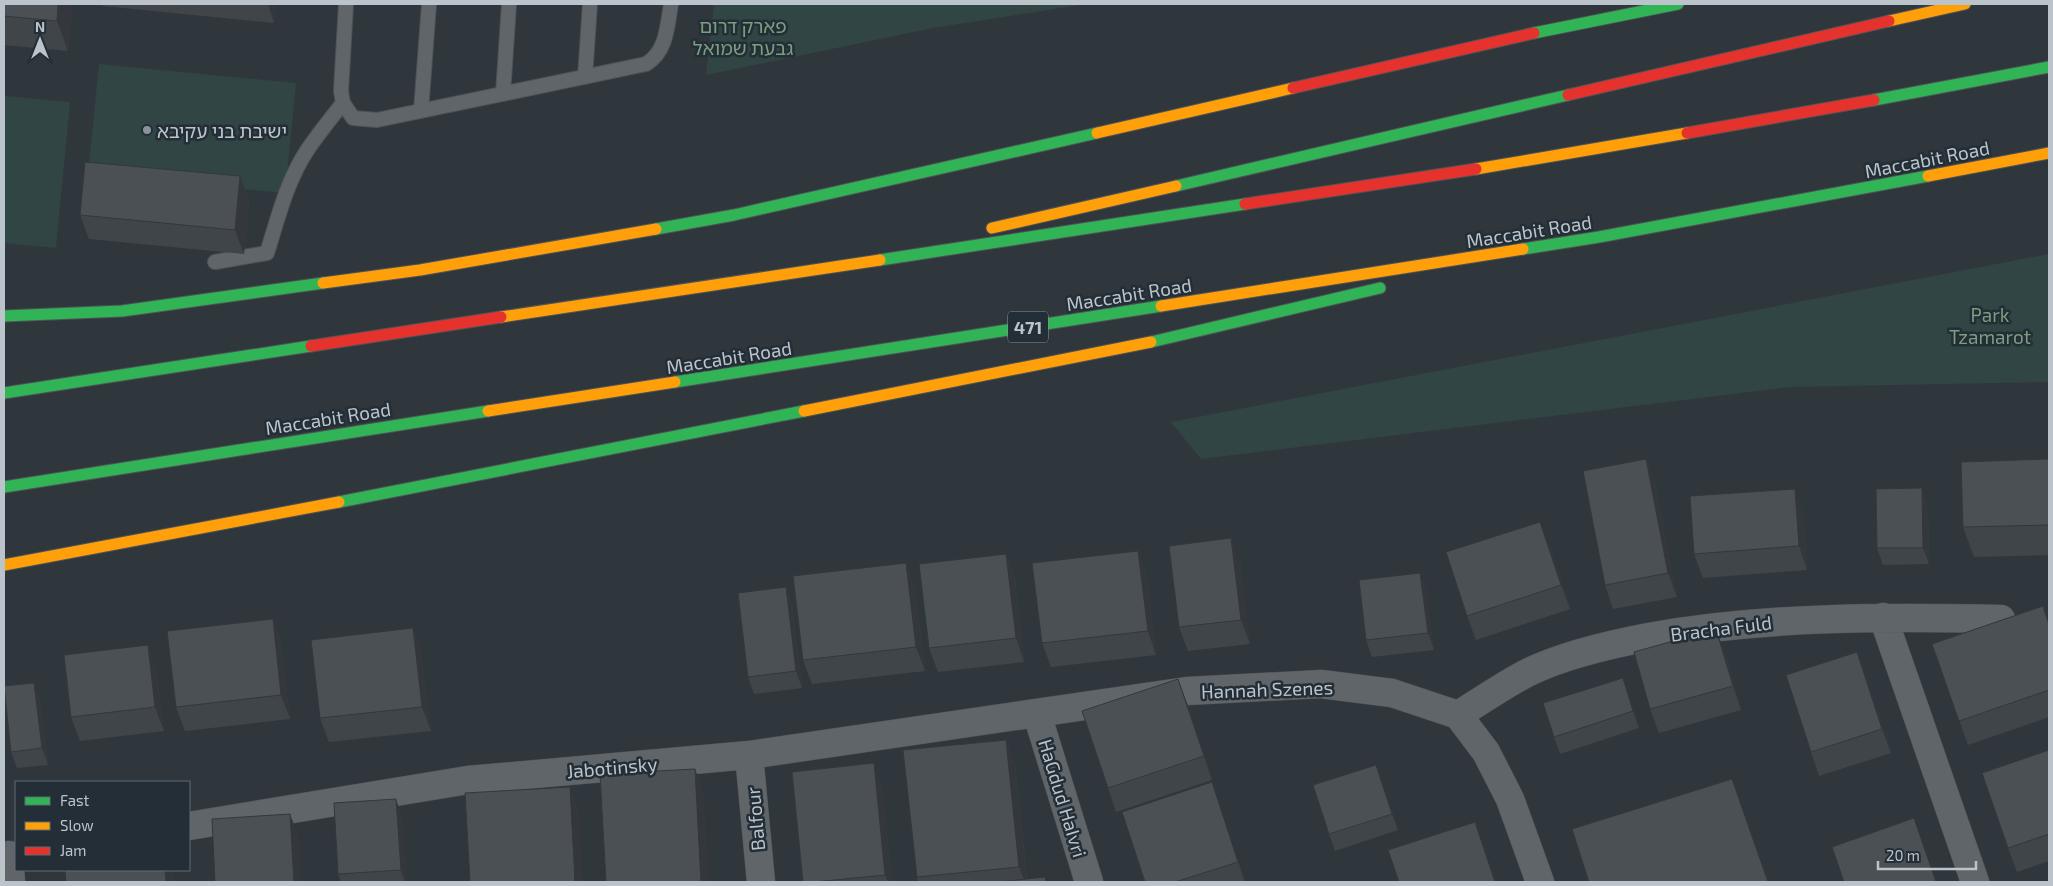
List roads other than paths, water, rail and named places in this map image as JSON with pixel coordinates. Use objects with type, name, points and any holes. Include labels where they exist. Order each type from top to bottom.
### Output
[{"type":"main road","points":[[4,316],[122,311],[410,272],[734,214],[1531,34],[1678,4]]},
{"type":"main road","points":[[983,230],[1966,4]]},
{"type":"main road","points":[[4,393],[1483,168],[1934,90],[2049,67]]},
{"type":"main road","name":"Maccabit Road","points":[[4,487],[1599,237],[2049,152]]},
{"type":"main road","points":[[789,275],[954,237]]},
{"type":"main road","points":[[1443,274],[1599,237]]},
{"type":"main road","points":[[4,565],[280,514],[1132,346],[1394,285]]},
{"type":"street","name":"Bracha Fuld","points":[[1458,715],[1530,671],[1606,645],[1677,632],[1769,622],[1883,617],[2002,619]]},
{"type":"street","points":[[1883,617],[1976,882]]},
{"type":"street","name":"Hannah Szenes","points":[[1037,714],[1187,692],[1321,684],[1392,693],[1458,715]]},
{"type":"street","name":"Jabotinsky","points":[[190,826],[468,780],[750,755],[1037,714]]},
{"type":"street","name":"HaGdud HaIvri","points":[[1037,714],[1089,882]]},
{"type":"street","points":[[1458,715],[1486,752],[1510,799],[1540,882]]},
{"type":"street","name":"Balfour","points":[[750,755],[761,882]]},
{"type":"street","points":[[10,855],[11,882]]},
{"type":"lane","points":[[346,4],[341,91],[343,103],[353,118],[377,120],[646,64],[657,57],[664,42],[671,4]]},
{"type":"lane","points":[[421,111],[429,4]]},
{"type":"lane","points":[[503,94],[509,4]]},
{"type":"lane","points":[[585,77],[590,4]]},
{"type":"lane","points":[[215,262],[267,253],[282,204],[295,172],[307,150],[343,103]]},
{"type":"place","name":"ישיבת בני עקיבא","points":[[147,130]]},
{"type":"park label","name":"פארק דרום גבעת שמואל","points":[[743,36]]},
{"type":"park label","name":"Park Tzamarot","points":[[1990,325]]}]
